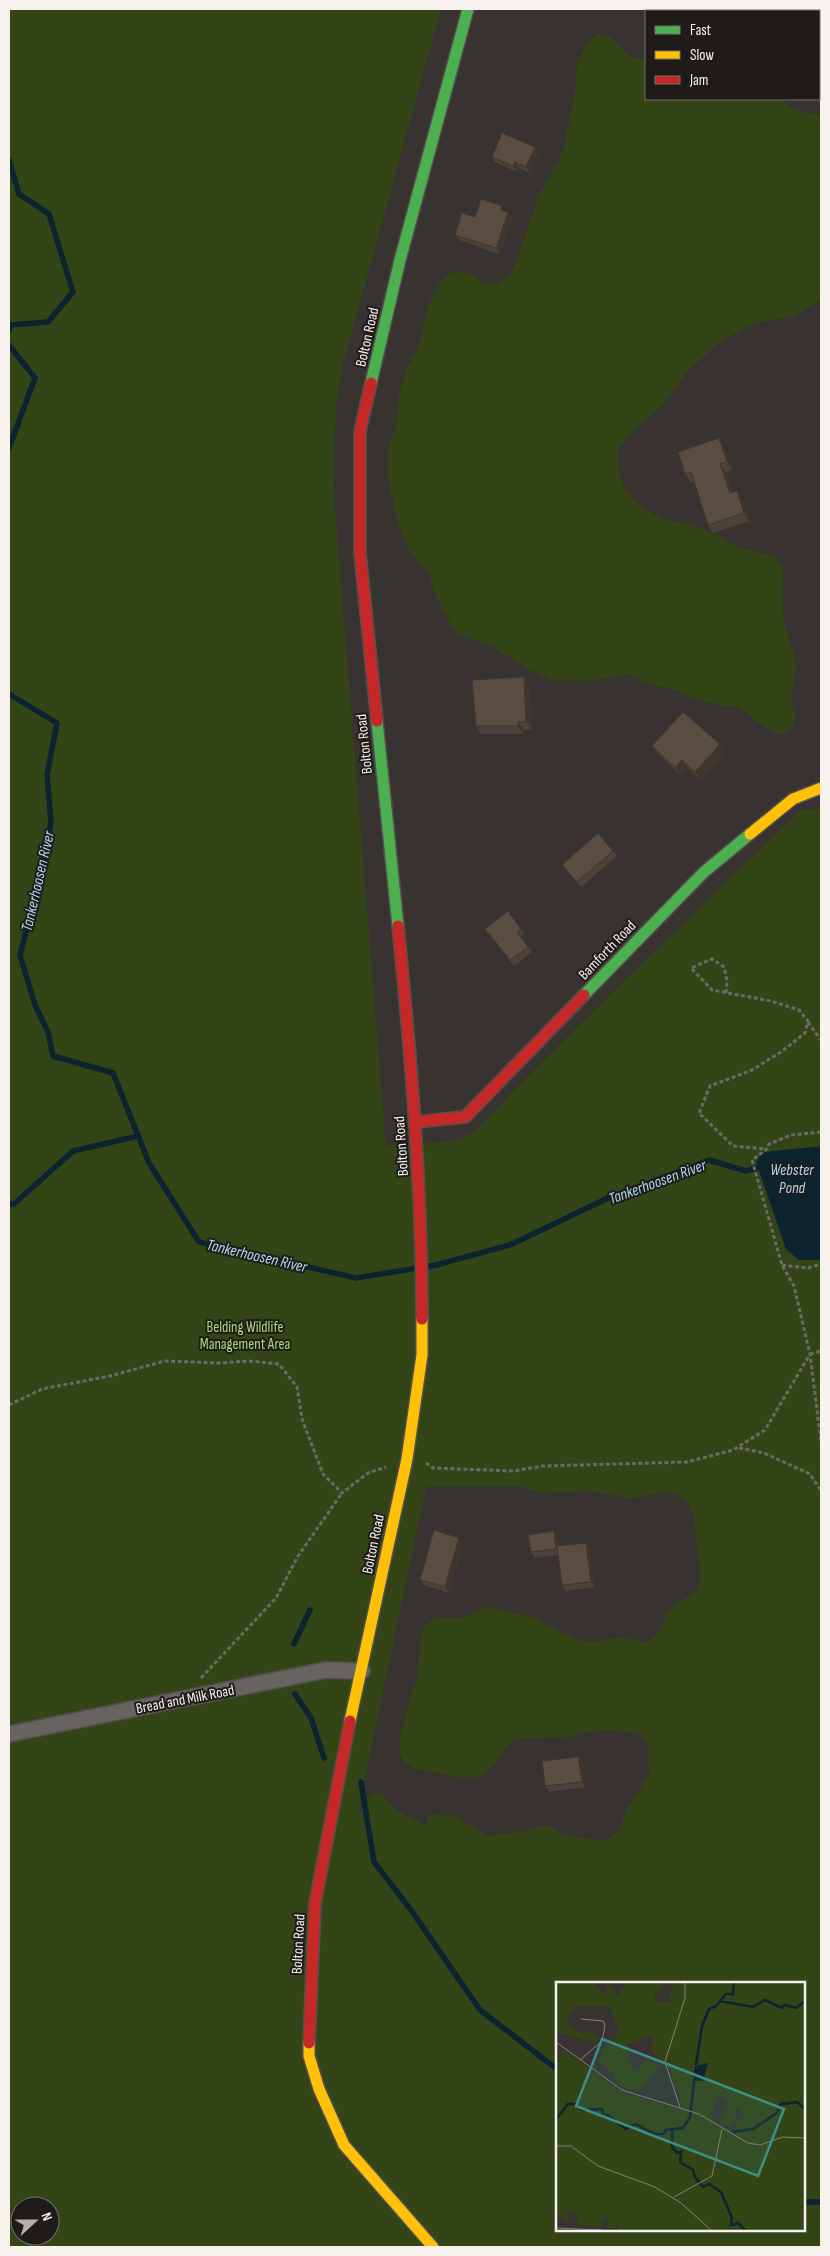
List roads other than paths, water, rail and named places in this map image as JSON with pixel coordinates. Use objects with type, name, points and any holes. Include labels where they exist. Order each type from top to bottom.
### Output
[{"type":"street","name":"Bolton Road","points":[[433,2247],[344,2145],[318,2089],[310,2056],[315,1903],[336,1788],[408,1455],[422,1355],[424,1297],[415,1122],[406,1009],[360,554],[360,431],[400,260],[468,9]]},
{"type":"street","points":[[816,9],[821,9]]},
{"type":"street","name":"Bamforth Road","points":[[415,1122],[465,1117],[704,872],[793,799],[821,788]]},
{"type":"street","name":"Bread and Milk Road","points":[[9,1734],[326,1670],[362,1671]]},
{"type":"water","name":"Webster Pond","points":[[821,1146],[821,1260],[799,1260],[786,1249],[756,1162],[765,1152]]},
{"type":"waterway","name":"Tankerhoosen River","points":[[9,160],[19,194],[49,214],[73,292],[48,322],[11,325],[9,330]]},
{"type":"waterway","name":"Tankerhoosen River","points":[[9,345],[35,378],[9,448]]},
{"type":"waterway","name":"Tankerhoosen River","points":[[9,694],[57,723],[47,775],[51,821],[45,860],[20,955],[35,1005],[48,1032],[53,1056],[113,1073],[149,1163],[199,1242],[356,1278],[436,1265],[510,1245],[606,1199],[709,1160],[746,1171],[763,1166]]},
{"type":"waterway","points":[[9,1204],[14,1204],[73,1151],[138,1136]]},
{"type":"waterway","points":[[294,1644],[310,1610]]},
{"type":"waterway","points":[[295,1694],[311,1718],[324,1758]]},
{"type":"waterway","points":[[361,1782],[374,1862],[411,1910],[480,2010],[556,2068]]},
{"type":"waterway","points":[[805,2202],[821,2202]]},
{"type":"park label","name":"Belding Wildlife Management Area","points":[[245,1336]]}]
